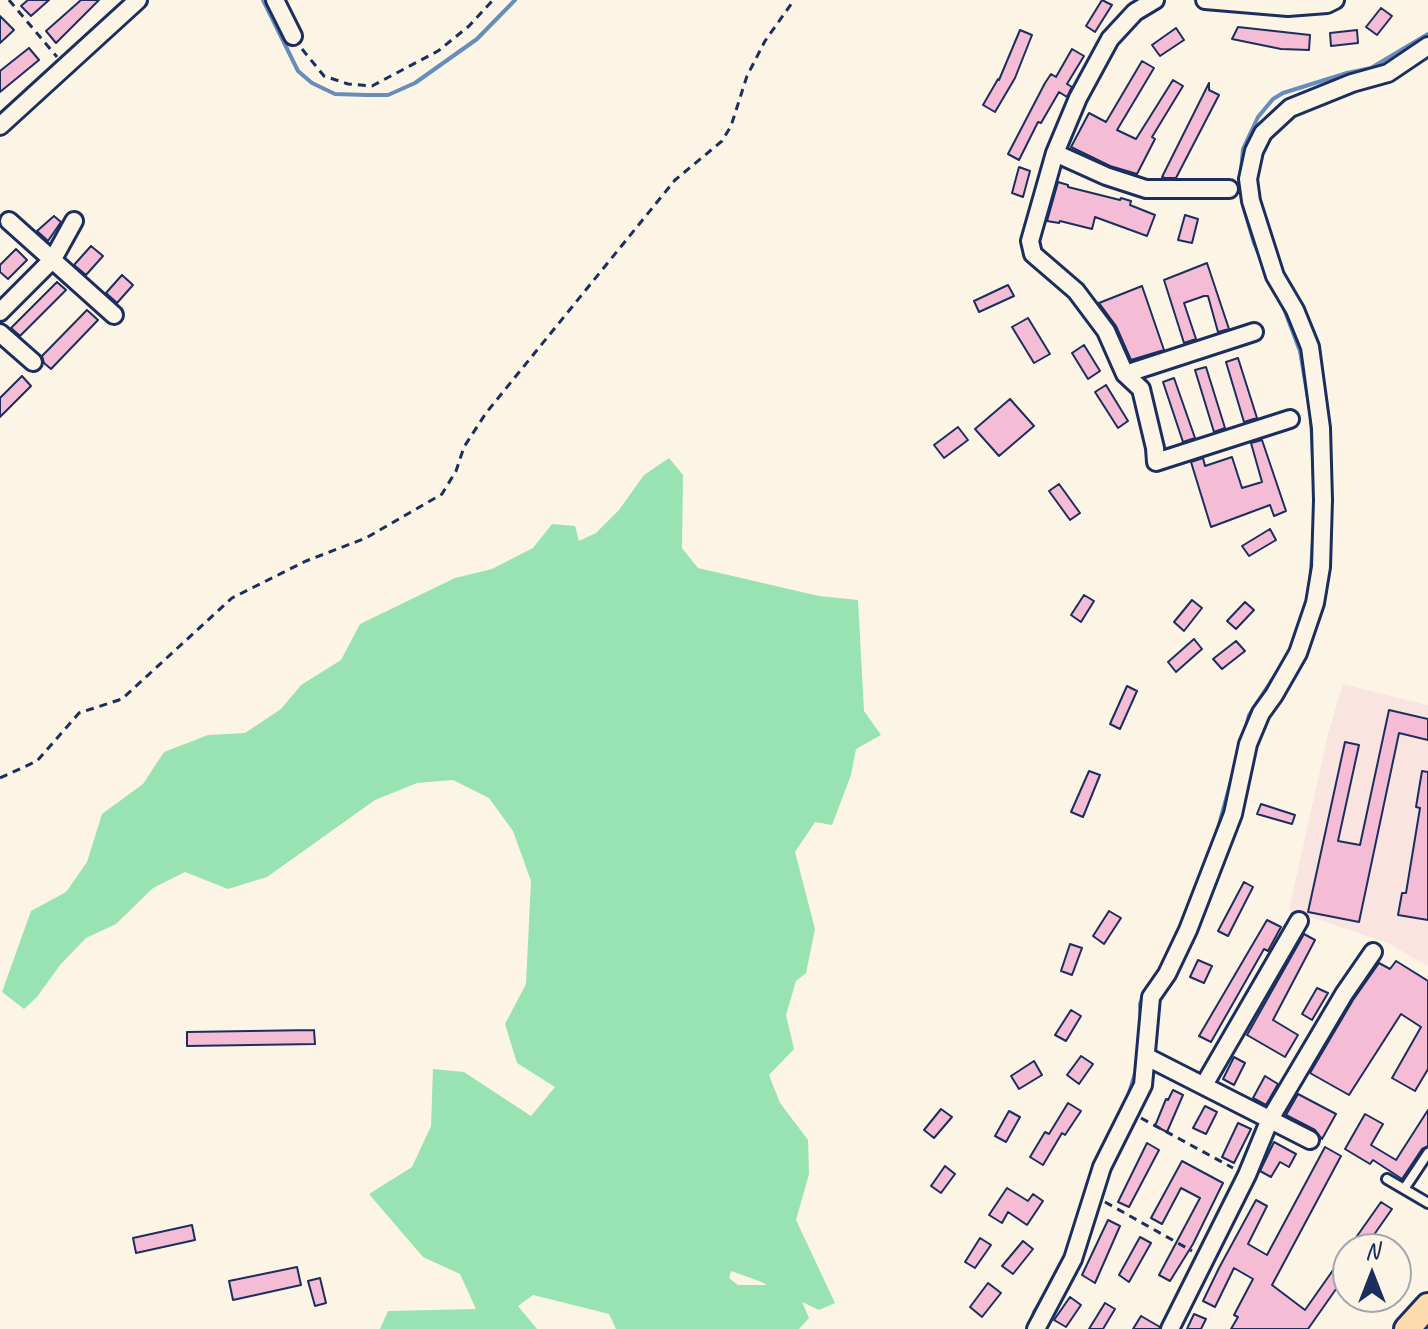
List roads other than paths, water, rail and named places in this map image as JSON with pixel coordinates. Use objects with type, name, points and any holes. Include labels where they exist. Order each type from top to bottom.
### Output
[{"type":"main road","points":[[1407,1329],[1428,1306]]},
{"type":"street","points":[[0,126],[138,0]]},
{"type":"street","points":[[275,0],[293,36]]},
{"type":"street","points":[[1155,0],[1135,12],[1110,39],[1078,98],[1055,153],[1030,241],[1033,254],[1076,291],[1106,331],[1125,374],[1141,389],[1156,462],[1290,419]]},
{"type":"street","points":[[1205,0],[1288,7],[1327,4],[1335,0]]},
{"type":"street","points":[[1036,1329],[1073,1259],[1102,1167],[1143,1085],[1151,997],[1167,974],[1188,930],[1233,814],[1248,744],[1261,713],[1280,685],[1307,630],[1321,567],[1321,428],[1310,347],[1295,310],[1275,276],[1251,201],[1248,179],[1254,151],[1263,133],[1290,108],[1352,83],[1388,73],[1428,46]]},
{"type":"street","points":[[1055,153],[1106,176],[1146,189],[1229,189]]},
{"type":"street","points":[[9,221],[114,315]]},
{"type":"street","points":[[0,312],[53,259],[74,221]]},
{"type":"street","points":[[1125,374],[1254,332]]},
{"type":"street","points":[[0,333],[33,362]]},
{"type":"street","points":[[1204,1085],[1299,921]]},
{"type":"street","points":[[1170,1329],[1247,1175],[1270,1119],[1344,994],[1373,952]]},
{"type":"street","points":[[1147,1057],[1310,1140]]},
{"type":"lane","points":[[1404,1189],[1428,1153]]},
{"type":"lane","points":[[1387,1179],[1428,1203]]},
{"type":"waterway","points":[[263,0],[298,71],[312,83],[335,94],[367,95],[388,95],[415,83],[477,39],[515,0]]},
{"type":"waterway","points":[[1262,261],[1244,209],[1240,182],[1243,149],[1258,117],[1273,99],[1283,93],[1371,68],[1428,34]]},
{"type":"waterway","points":[[1281,301],[1300,351],[1311,416],[1315,500]]},
{"type":"waterway","points":[[1310,584],[1315,513]]},
{"type":"waterway","points":[[1244,735],[1249,715],[1281,666]]},
{"type":"waterway","points":[[1214,843],[1238,755]]},
{"type":"waterway","points":[[1141,1026],[1140,1004],[1156,976]]},
{"type":"waterway","points":[[1128,1096],[1137,1067]]},
{"type":"waterway","points":[[1032,1323],[1034,1312],[1049,1288]]}]
